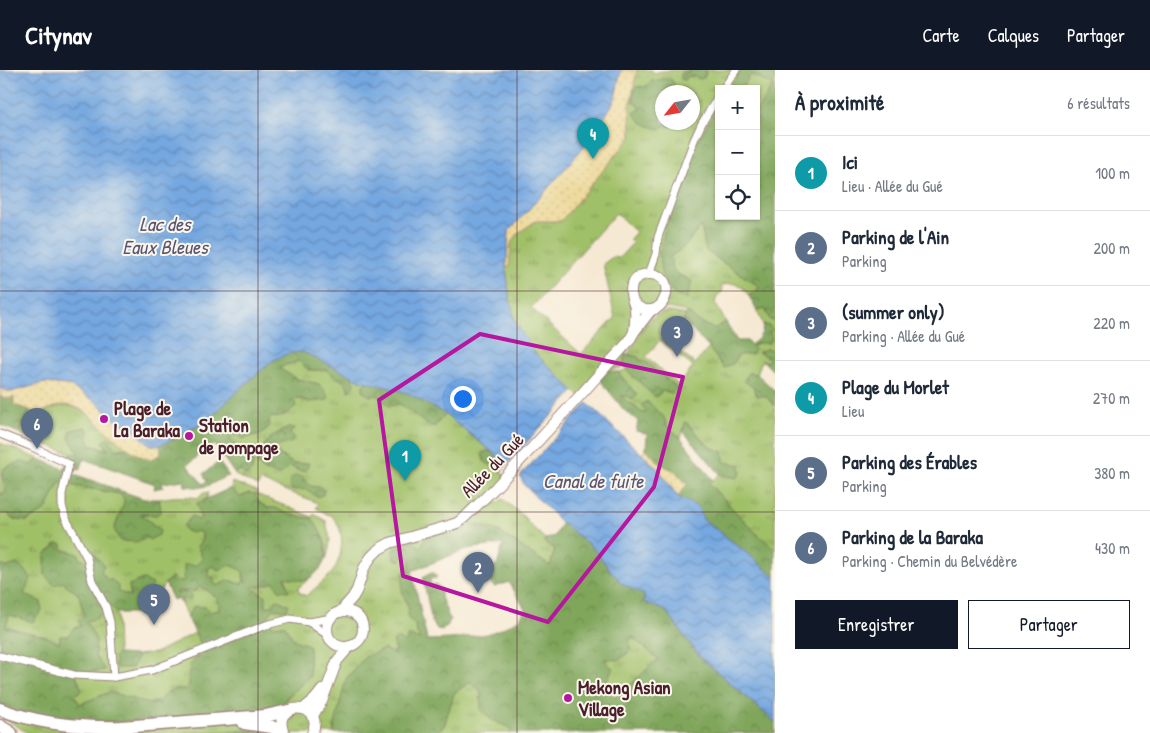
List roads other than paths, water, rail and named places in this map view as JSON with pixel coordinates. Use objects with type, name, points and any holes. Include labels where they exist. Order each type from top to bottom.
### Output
[{"type":"highway","points":[[0,709],[40,721],[76,727],[100,728],[265,716],[288,711]]},
{"type":"highway","points":[[142,733],[167,728],[233,722],[272,727],[284,733]]},
{"type":"highway","points":[[0,726],[12,733]]},
{"type":"street","points":[[726,85],[736,70]]},
{"type":"street","points":[[654,276],[658,237],[694,140],[715,102]]},
{"type":"street","points":[[634,303],[642,309],[651,310],[661,306],[666,295],[664,283],[654,276],[640,276],[633,282],[631,295],[635,314],[634,332]]},
{"type":"street","name":"Allée du Gué","points":[[336,615],[353,597],[364,568],[379,549],[390,543],[457,523],[469,514],[586,390],[629,341],[651,310]]},
{"type":"street","points":[[0,434],[68,464],[62,494],[62,505],[65,517],[86,558],[92,581],[106,606],[110,622],[114,677]]},
{"type":"street","name":"Allée du Gué","points":[[357,590],[357,616]]},
{"type":"street","points":[[0,656],[74,675],[114,677],[152,670],[266,625],[290,619],[309,622],[349,612],[357,616],[361,622],[363,631],[361,637],[337,661],[322,701],[312,717]]},
{"type":"street","points":[[303,709],[322,690],[335,657],[328,627],[336,615]]},
{"type":"street","points":[[309,622],[341,646],[350,646]]},
{"type":"street","points":[[284,733],[281,721],[283,717],[288,711],[297,708],[309,712],[312,717],[314,725],[312,733]]},
{"type":"water","name":"Lac des Eaux Bleues","points":[[0,70],[621,70],[614,102],[593,136],[509,231],[506,266],[515,322],[534,352],[574,391],[507,464],[445,414],[408,393],[360,380],[303,352],[289,353],[272,361],[206,422],[160,445],[151,445],[134,431],[118,422],[95,401],[68,385],[44,383],[10,392],[0,388]]},
{"type":"water","name":"Canal de fuite","points":[[587,403],[659,470],[678,497],[698,507],[703,519],[775,577],[775,722],[700,657],[666,611],[644,602],[644,595],[621,583],[592,547],[561,522],[525,486],[520,476]]},
{"type":"place","name":"Plage du Morlet","points":[[593,159]]},
{"type":"place","name":"(summer only)","points":[[677,357]]},
{"type":"place","name":"Plage de La Baraka","points":[[104,419]]},
{"type":"place","name":"Station de pompage","points":[[189,436]]},
{"type":"place","name":"Parking de la Baraka","points":[[37,449]]},
{"type":"place","name":"Ici","points":[[405,481]]},
{"type":"place","name":"Parking de l'Ain","points":[[478,593]]},
{"type":"place","name":"Parking des Érables","points":[[154,625]]},
{"type":"place","name":"Mekong Asian Village","points":[[568,698]]}]
